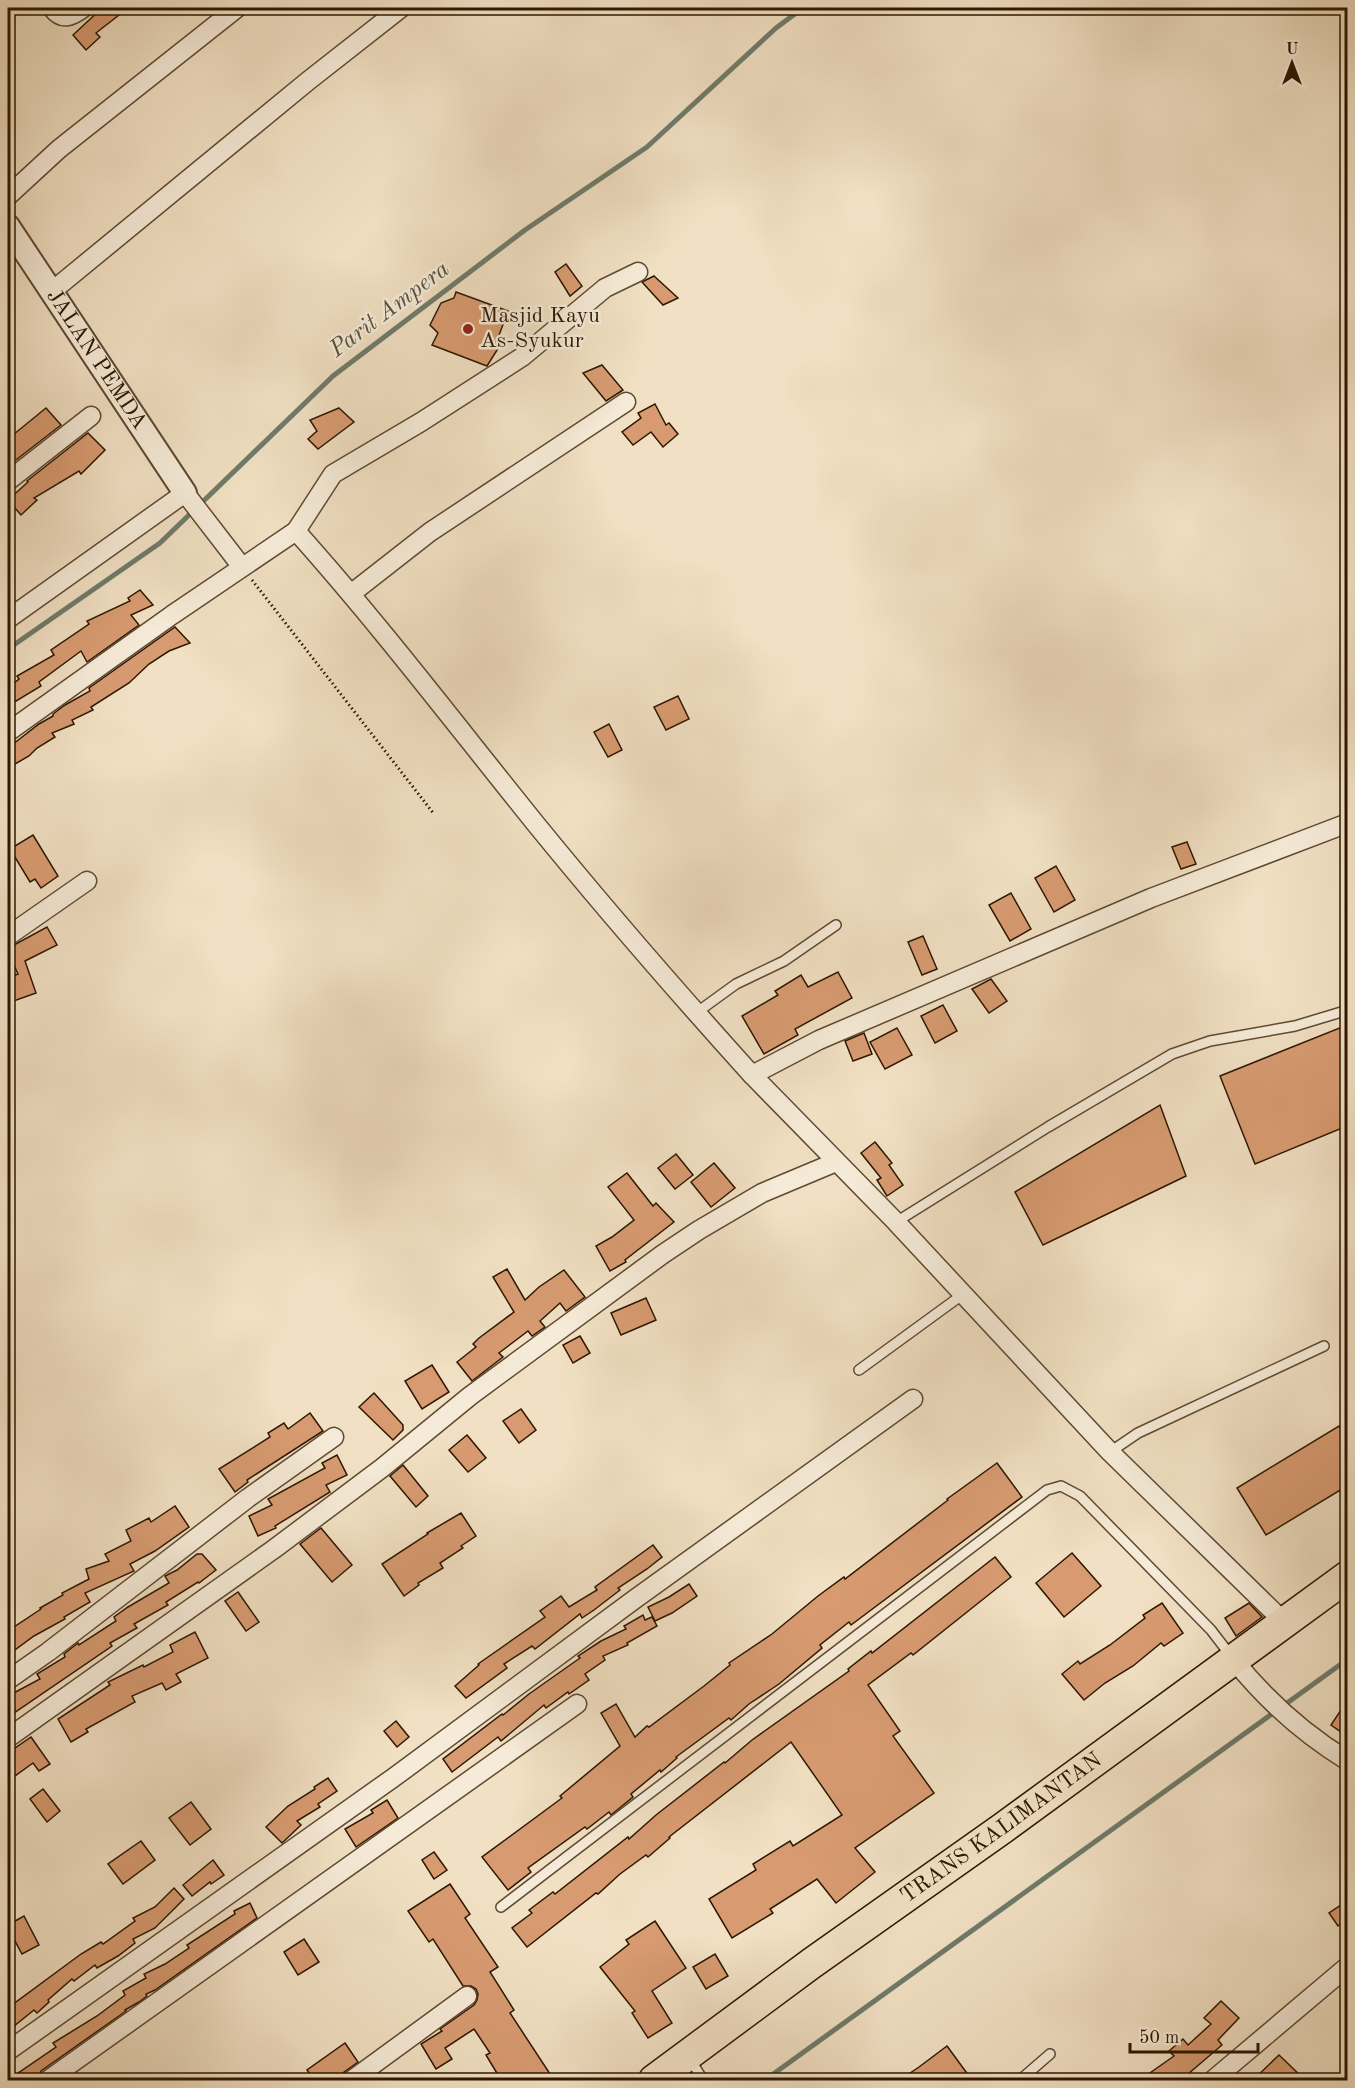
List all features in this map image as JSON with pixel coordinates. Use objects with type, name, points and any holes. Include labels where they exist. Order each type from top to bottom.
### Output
[{"type":"highway","name":"TRANS KALIMANTAN","points":[[654,2080],[695,2068],[821,1957],[1347,1576]]},
{"type":"street","points":[[52,8],[60,16],[67,17],[83,8]]},
{"type":"street","points":[[8,196],[59,149],[237,8]]},
{"type":"street","points":[[51,292],[308,81],[401,8]]},
{"type":"street","name":"JALAN PEMDA","points":[[8,226],[182,499]]},
{"type":"street","points":[[8,732],[172,615],[296,531],[333,474],[421,422],[522,357],[605,288],[638,272]]},
{"type":"street","points":[[352,593],[430,532],[626,402]]},
{"type":"street","points":[[8,481],[91,416]]},
{"type":"street","points":[[8,619],[182,499],[206,520],[242,567]]},
{"type":"street","points":[[296,531],[352,593],[537,825],[696,1013],[752,1075],[896,1222],[1110,1452],[1284,1623]]},
{"type":"street","points":[[752,1075],[819,1040],[1140,903],[1347,823]]},
{"type":"street","points":[[8,936],[87,881]]},
{"type":"street","points":[[8,1738],[292,1535],[382,1468],[470,1396],[663,1254],[762,1192],[836,1162]]},
{"type":"street","points":[[8,2051],[393,1778],[635,1599],[913,1399]]},
{"type":"street","points":[[8,1680],[48,1652],[248,1498],[334,1437]]},
{"type":"street","points":[[1234,1660],[1258,1689],[1277,1707],[1324,1746],[1347,1761]]},
{"type":"street","points":[[48,2080],[577,1704]]},
{"type":"street","points":[[1213,2080],[1347,1966]]},
{"type":"street","points":[[352,2080],[467,1996]]},
{"type":"lane","points":[[696,1013],[736,984],[784,961],[836,925]]},
{"type":"lane","points":[[896,1222],[1048,1127],[1172,1054],[1210,1041],[1295,1026],[1347,1010]]},
{"type":"lane","points":[[859,1370],[962,1295]]},
{"type":"lane","points":[[1110,1452],[1138,1433],[1324,1346]]},
{"type":"lane","points":[[501,1907],[1047,1491],[1061,1486],[1080,1496],[1210,1630],[1234,1660]]},
{"type":"lane","points":[[1020,2080],[1050,2054]]},
{"type":"path","points":[[242,567],[434,814]]},
{"type":"building","points":[[102,8],[128,8],[96,33],[100,37],[86,50],[73,35]]},
{"type":"building","points":[[566,264],[582,286],[570,296],[555,272]]},
{"type":"building","points":[[654,276],[678,298],[663,305],[642,282]]},
{"type":"building","name":"Masjid Kayu As-Syukur","points":[[456,292],[508,311],[495,346],[499,347],[487,366],[432,345],[438,333],[430,325],[441,303],[454,298]]},
{"type":"building","points":[[602,365],[623,390],[606,401],[583,373]]},
{"type":"building","points":[[655,404],[666,425],[669,423],[678,434],[663,447],[651,432],[633,445],[622,432],[641,418],[638,413]]},
{"type":"building","points":[[46,408],[61,425],[12,463],[8,457],[8,439]]},
{"type":"building","points":[[339,408],[354,422],[318,449],[308,439],[317,431],[310,420]]},
{"type":"building","points":[[88,433],[105,450],[81,474],[79,471],[34,498],[37,500],[21,515],[8,500],[27,481]]},
{"type":"building","points":[[140,590],[153,605],[131,615],[139,625],[87,662],[81,651],[39,682],[41,686],[8,706],[8,688],[19,679],[17,676],[54,655],[51,650],[89,624],[87,621],[130,601],[128,598]]},
{"type":"building","points":[[175,627],[190,643],[169,651],[149,664],[129,683],[91,707],[93,710],[72,720],[74,724],[52,733],[55,737],[8,768],[8,748],[65,705],[90,691],[89,688]]},
{"type":"building","points":[[678,696],[689,719],[666,730],[654,707]]},
{"type":"building","points":[[609,724],[622,750],[608,757],[594,732]]},
{"type":"building","points":[[33,835],[58,876],[41,888],[35,879],[30,882],[10,849]]},
{"type":"building","points":[[1187,842],[1196,864],[1181,869],[1172,847]]},
{"type":"building","points":[[1056,866],[1075,900],[1054,912],[1035,878]]},
{"type":"building","points":[[1011,893],[1031,929],[1010,941],[989,905]]},
{"type":"building","points":[[47,927],[57,945],[25,961],[36,993],[8,1003],[8,978],[18,974],[8,947]]},
{"type":"building","points":[[923,936],[937,969],[922,975],[908,942]]},
{"type":"building","points":[[838,972],[852,998],[795,1029],[798,1035],[764,1054],[742,1016],[778,995],[775,991],[801,975],[808,987]]},
{"type":"building","points":[[991,979],[1007,1001],[989,1013],[972,989]]},
{"type":"building","points":[[943,1005],[957,1031],[935,1043],[921,1016]]},
{"type":"building","points":[[1347,1025],[1347,1126],[1255,1164],[1220,1076]]},
{"type":"building","points":[[897,1028],[912,1055],[885,1069],[870,1042]]},
{"type":"building","points":[[864,1033],[872,1054],[853,1061],[845,1041]]},
{"type":"building","points":[[1160,1105],[1186,1176],[1043,1245],[1015,1192]]},
{"type":"building","points":[[875,1142],[892,1163],[889,1165],[903,1185],[887,1196],[877,1180],[881,1178],[861,1153]]},
{"type":"building","points":[[676,1154],[693,1175],[675,1189],[658,1168]]},
{"type":"building","points":[[714,1163],[735,1188],[711,1207],[691,1182]]},
{"type":"building","points":[[627,1173],[653,1206],[656,1203],[674,1222],[625,1260],[626,1262],[610,1271],[596,1246],[634,1220],[608,1187]]},
{"type":"building","points":[[507,1269],[525,1300],[564,1270],[585,1297],[566,1311],[560,1303],[540,1321],[545,1327],[532,1336],[528,1331],[499,1353],[503,1357],[472,1381],[457,1362],[476,1347],[473,1344],[479,1338],[514,1312],[493,1277]]},
{"type":"building","points":[[646,1298],[656,1320],[621,1335],[611,1313]]},
{"type":"building","points":[[580,1336],[590,1353],[573,1363],[563,1345]]},
{"type":"building","points":[[432,1365],[449,1392],[422,1409],[405,1381]]},
{"type":"building","points":[[374,1393],[403,1425],[403,1430],[393,1440],[359,1407]]},
{"type":"building","points":[[521,1409],[536,1430],[519,1443],[503,1421]]},
{"type":"building","points":[[310,1413],[323,1431],[247,1480],[248,1482],[235,1492],[219,1469],[270,1437],[268,1433],[284,1423],[288,1429]]},
{"type":"building","points":[[1339,1426],[1347,1440],[1347,1486],[1266,1535],[1237,1488]]},
{"type":"building","points":[[467,1435],[486,1458],[468,1472],[449,1450]]},
{"type":"building","points":[[337,1455],[347,1475],[326,1485],[330,1492],[275,1526],[276,1528],[258,1536],[249,1516],[272,1505],[268,1499],[325,1468],[322,1463]]},
{"type":"building","points":[[997,1463],[1022,1497],[851,1625],[849,1622],[820,1645],[822,1648],[779,1684],[676,1757],[661,1772],[660,1770],[631,1794],[633,1797],[611,1815],[609,1812],[587,1829],[585,1827],[528,1868],[531,1872],[508,1890],[482,1857],[562,1798],[560,1796],[620,1746],[601,1713],[616,1704],[635,1737],[704,1686],[730,1665],[729,1663],[772,1634],[818,1596],[844,1577],[845,1579]]},
{"type":"building","points":[[403,1465],[428,1496],[416,1507],[390,1476]]},
{"type":"building","points":[[175,1506],[189,1527],[155,1551],[130,1564],[134,1571],[85,1593],[90,1602],[34,1636],[8,1655],[8,1631],[63,1595],[62,1593],[89,1579],[86,1569],[109,1561],[105,1554],[131,1541],[126,1530],[149,1518],[151,1522]]},
{"type":"building","points":[[461,1513],[476,1536],[461,1546],[463,1548],[440,1563],[443,1568],[418,1583],[419,1585],[404,1596],[382,1564]]},
{"type":"building","points":[[321,1528],[352,1565],[332,1582],[300,1544]]},
{"type":"building","points":[[653,1545],[662,1557],[618,1588],[620,1590],[594,1610],[582,1618],[580,1614],[535,1649],[532,1646],[504,1664],[507,1668],[466,1698],[455,1686],[478,1664],[545,1617],[540,1611],[561,1596],[569,1607],[597,1590],[595,1587]]},
{"type":"building","points":[[1072,1553],[1101,1586],[1064,1617],[1036,1583]]},
{"type":"building","points":[[197,1554],[202,1554],[216,1570],[166,1602],[168,1605],[134,1624],[137,1628],[110,1643],[112,1646],[8,1717],[8,1696],[40,1679],[37,1674],[65,1657],[64,1654],[78,1643],[79,1645],[116,1621],[114,1617],[169,1583],[165,1576],[177,1570]]},
{"type":"building","points":[[995,1557],[1011,1577],[913,1655],[911,1653],[868,1685],[900,1731],[893,1736],[934,1793],[855,1848],[875,1872],[836,1903],[817,1879],[770,1909],[773,1913],[732,1938],[709,1899],[756,1870],[753,1864],[790,1841],[793,1846],[842,1815],[791,1742],[669,1837],[648,1857],[646,1855],[620,1874],[598,1894],[596,1893],[527,1947],[512,1928],[532,1913],[529,1910],[553,1892],[555,1894],[628,1837],[629,1839],[752,1740],[849,1671],[848,1669],[871,1651],[872,1653]]},
{"type":"building","points":[[689,1584],[697,1596],[672,1613],[655,1621],[648,1607]]},
{"type":"building","points":[[238,1592],[259,1622],[246,1631],[225,1601]]},
{"type":"building","points":[[1162,1603],[1183,1633],[1164,1646],[1161,1643],[1133,1666],[1105,1683],[1084,1700],[1062,1674],[1078,1661],[1080,1664],[1110,1645],[1145,1618],[1143,1615]]},
{"type":"building","points":[[1249,1603],[1262,1617],[1236,1636],[1225,1618]]},
{"type":"building","points":[[643,1615],[645,1620],[652,1617],[657,1626],[627,1643],[628,1645],[603,1656],[605,1660],[585,1674],[589,1680],[546,1708],[544,1705],[501,1741],[498,1737],[452,1772],[443,1759],[580,1658],[578,1656],[626,1629],[624,1626]]},
{"type":"building","points":[[195,1632],[208,1658],[176,1674],[181,1682],[166,1690],[162,1683],[132,1696],[135,1702],[86,1729],[88,1732],[71,1742],[58,1719],[110,1685],[108,1682],[173,1652],[170,1645]]},
{"type":"building","points":[[1347,1701],[1347,1736],[1331,1725]]},
{"type":"building","points":[[396,1721],[409,1737],[397,1747],[384,1731]]},
{"type":"building","points":[[31,1737],[50,1764],[39,1771],[33,1763],[8,1781],[8,1753]]},
{"type":"building","points":[[328,1778],[337,1791],[318,1804],[320,1807],[297,1821],[301,1825],[282,1843],[266,1827],[288,1806]]},
{"type":"building","points":[[43,1789],[60,1811],[47,1822],[30,1799]]},
{"type":"building","points":[[387,1800],[398,1818],[356,1847],[345,1829],[373,1813],[371,1810]]},
{"type":"building","points":[[191,1802],[211,1829],[190,1845],[169,1818]]},
{"type":"building","points":[[141,1841],[155,1860],[123,1884],[108,1864]]},
{"type":"building","points":[[434,1852],[447,1870],[434,1879],[422,1860]]},
{"type":"building","points":[[213,1860],[224,1875],[211,1884],[210,1882],[192,1896],[183,1885]]},
{"type":"building","points":[[450,1884],[470,1914],[465,1918],[498,1967],[490,1972],[514,2010],[510,2013],[554,2080],[501,2080],[486,2055],[490,2053],[474,2029],[445,2048],[452,2059],[436,2069],[421,2044],[442,2031],[440,2029],[474,2005],[477,2000],[476,1989],[463,1986],[433,1939],[429,1942],[408,1911]]},
{"type":"building","points":[[174,1888],[184,1899],[155,1928],[133,1939],[135,1943],[118,1956],[97,1968],[95,1965],[74,1981],[72,1979],[37,2013],[34,2010],[8,2031],[8,2008],[81,1954],[101,1942],[103,1944],[135,1921],[133,1918],[155,1907]]},
{"type":"building","points":[[1347,1901],[1347,1919],[1338,1926],[1329,1913]]},
{"type":"building","points":[[250,1903],[257,1918],[146,1994],[147,1996],[139,2002],[41,2071],[37,2079],[8,2080],[56,2047],[53,2043],[97,2016],[125,1995],[123,1991],[146,1978],[144,1974],[165,1964],[189,1948],[187,1945],[235,1914],[234,1911]]},
{"type":"building","points":[[24,1916],[39,1945],[22,1954],[8,1925]]},
{"type":"building","points":[[655,1921],[686,1968],[652,1991],[672,2023],[648,2038],[632,2013],[635,2011],[600,1967],[629,1944],[626,1940]]},
{"type":"building","points":[[304,1939],[319,1962],[298,1975],[284,1952]]},
{"type":"building","points":[[715,1954],[728,1976],[706,1989],[693,1967]]},
{"type":"building","points":[[1221,2001],[1239,2018],[1218,2040],[1222,2045],[1181,2080],[1140,2080],[1174,2056],[1169,2051],[1183,2039],[1188,2045],[1211,2024],[1204,2018]]},
{"type":"building","points":[[345,2043],[358,2062],[333,2080],[314,2080],[307,2070]]},
{"type":"building","points":[[947,2046],[972,2080],[900,2080],[919,2067]]},
{"type":"building","points":[[1279,2055],[1305,2080],[1253,2080]]},
{"type":"waterway","name":"Parit Ampera","points":[[8,649],[160,543],[333,376],[525,230],[647,147],[776,28],[803,8]]},
{"type":"waterway","points":[[765,2080],[1348,1659]]},
{"type":"place","name":"Masjid Kayu As-Syukur","points":[[468,329]]}]
